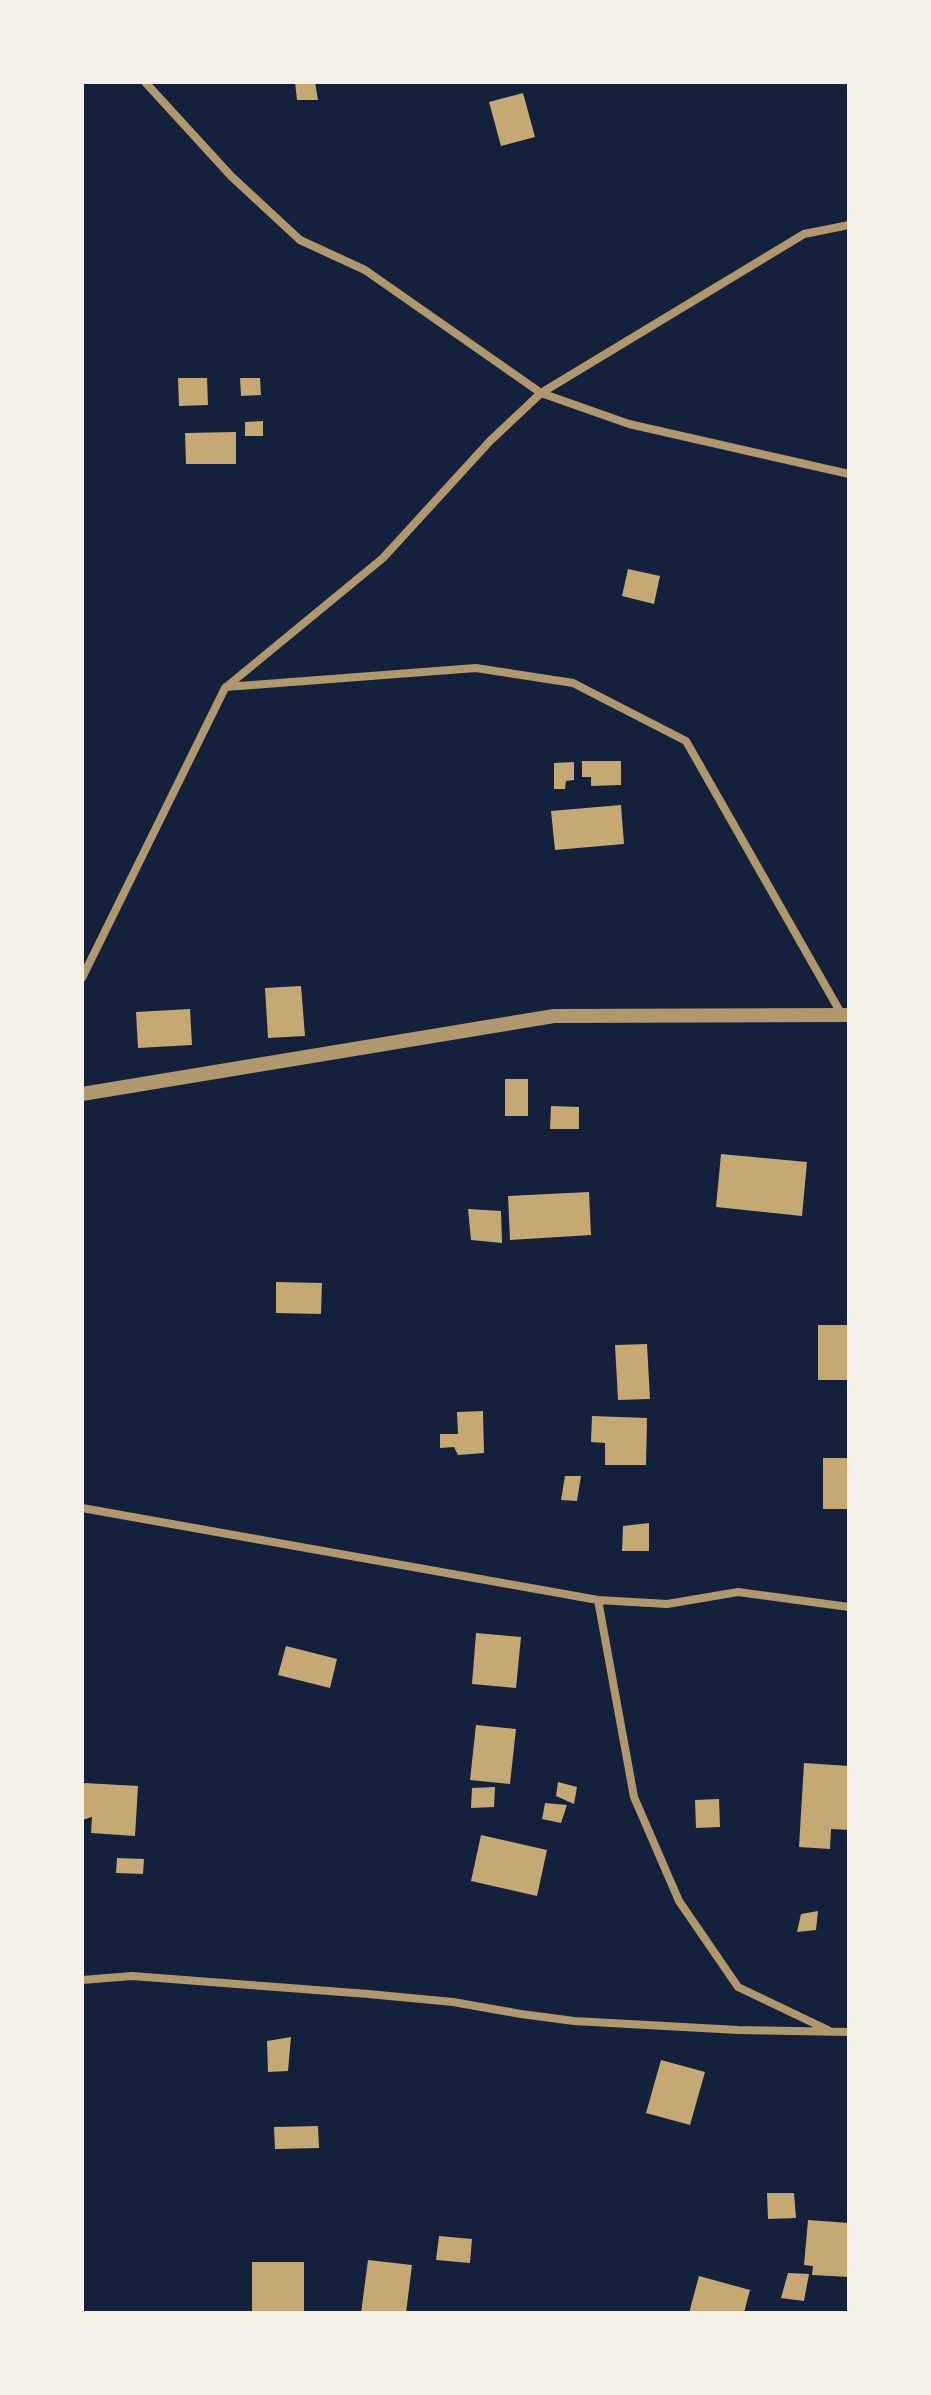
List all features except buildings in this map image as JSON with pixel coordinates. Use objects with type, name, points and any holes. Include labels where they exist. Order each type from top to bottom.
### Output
[{"type":"street","points":[[145,82],[231,176],[300,240],[365,270],[541,393],[629,424],[849,474]]},
{"type":"street","points":[[82,978],[225,688],[383,558],[490,441],[541,393],[804,234],[849,225]]},
{"type":"street","points":[[225,688],[476,668],[573,683],[686,741],[846,1015]]},
{"type":"street","points":[[82,1094],[554,1016],[846,1015]]},
{"type":"street","points":[[82,1508],[598,1600],[667,1604],[738,1592],[849,1607]]},
{"type":"street","points":[[598,1600],[634,1797],[679,1901],[738,1987],[826,2030],[849,2031]]},
{"type":"street","points":[[82,1980],[132,1976],[368,1994],[453,2002],[574,2021],[738,2030],[849,2031]]}]
